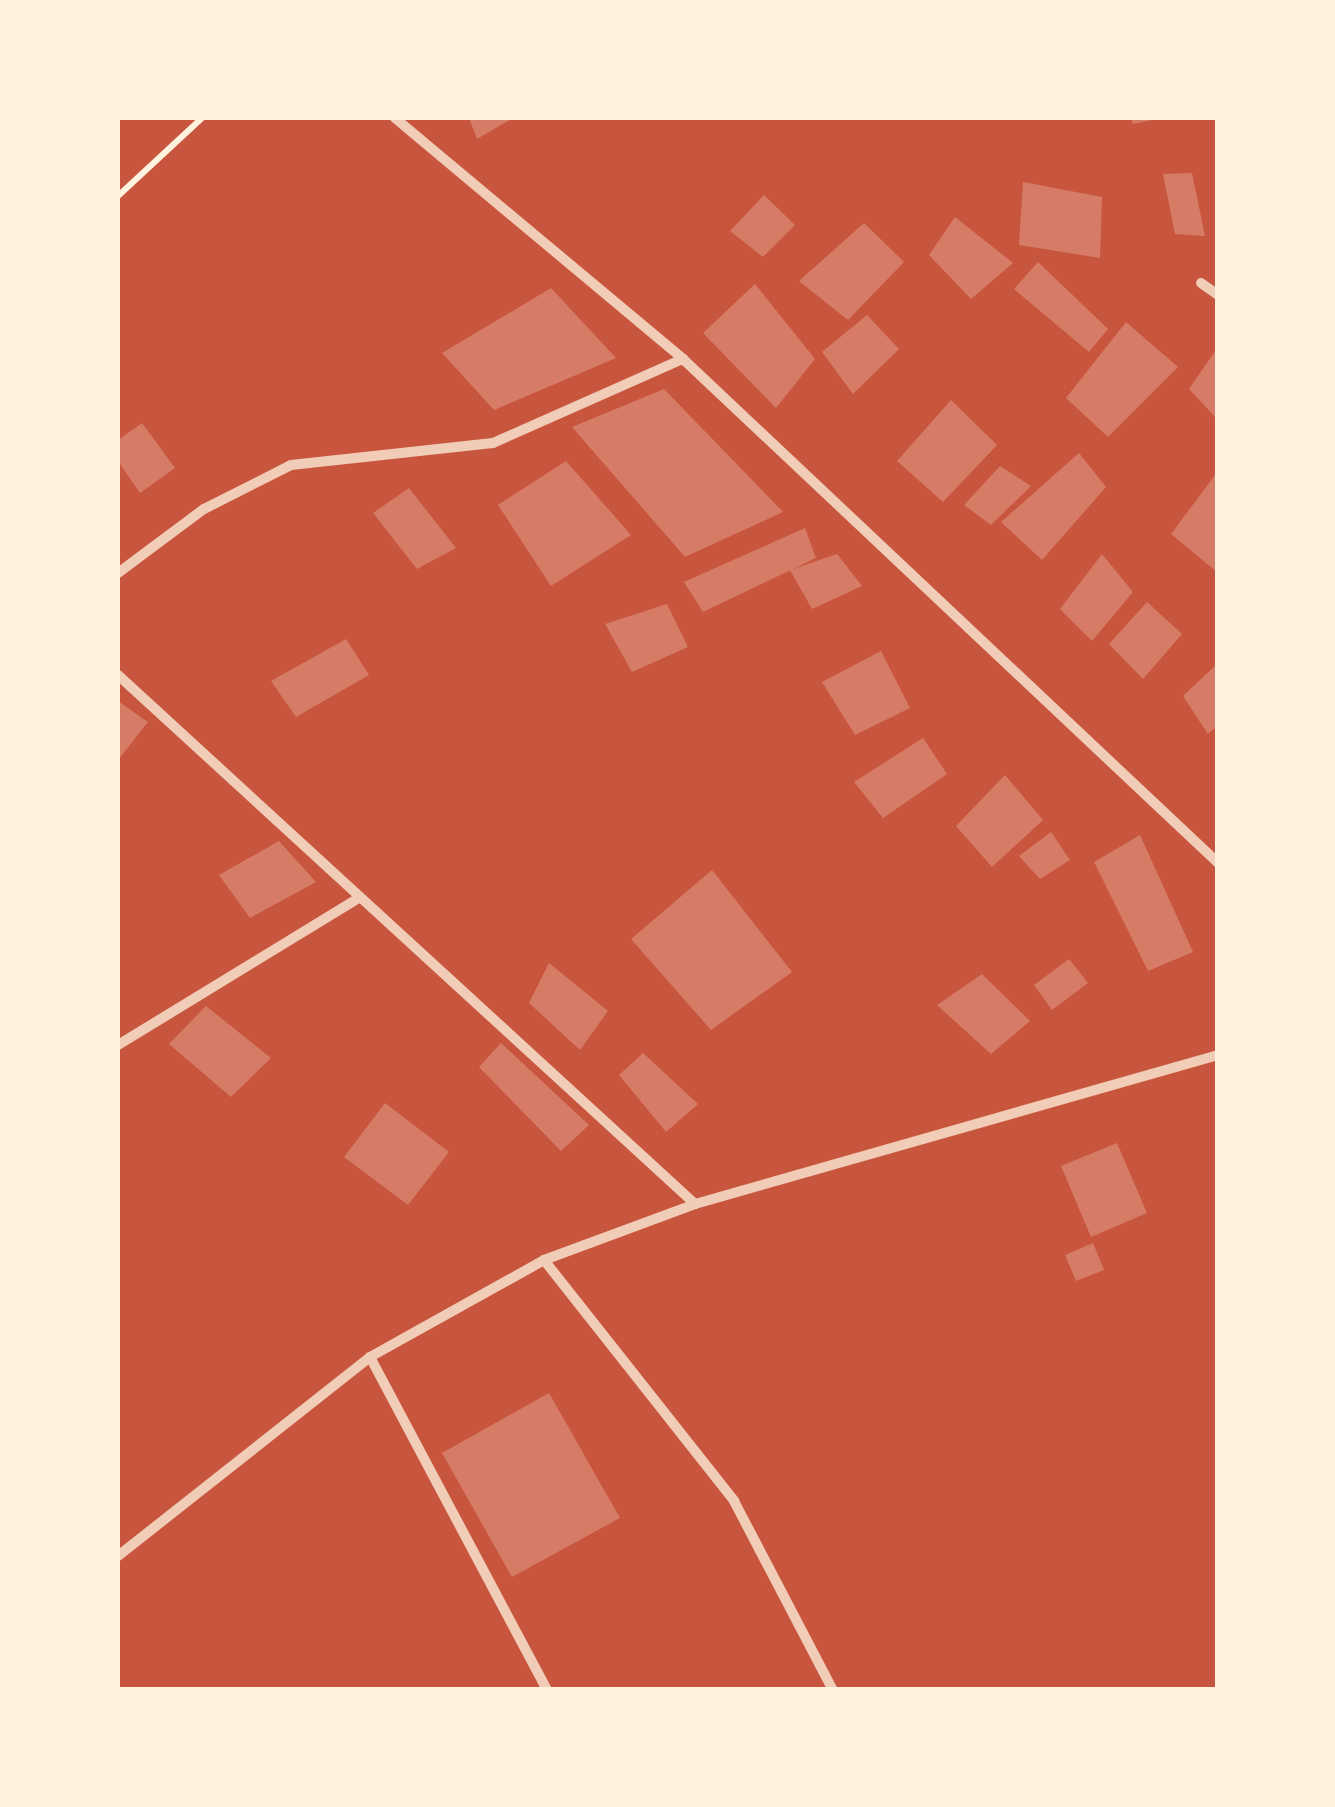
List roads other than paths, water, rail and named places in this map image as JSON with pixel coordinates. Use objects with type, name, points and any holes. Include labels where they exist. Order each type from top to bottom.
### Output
[{"type":"street","points":[[394,118],[683,359],[1218,864]]},
{"type":"street","points":[[1201,283],[1218,294]]},
{"type":"street","points":[[118,574],[204,509],[291,466],[493,443],[683,359]]},
{"type":"street","points":[[118,675],[695,1204]]},
{"type":"street","points":[[118,1045],[359,898]]},
{"type":"street","points":[[118,1556],[370,1357],[544,1260],[695,1204],[1218,1055]]},
{"type":"street","points":[[544,1260],[734,1501],[833,1690]]},
{"type":"street","points":[[370,1357],[547,1690]]}]
